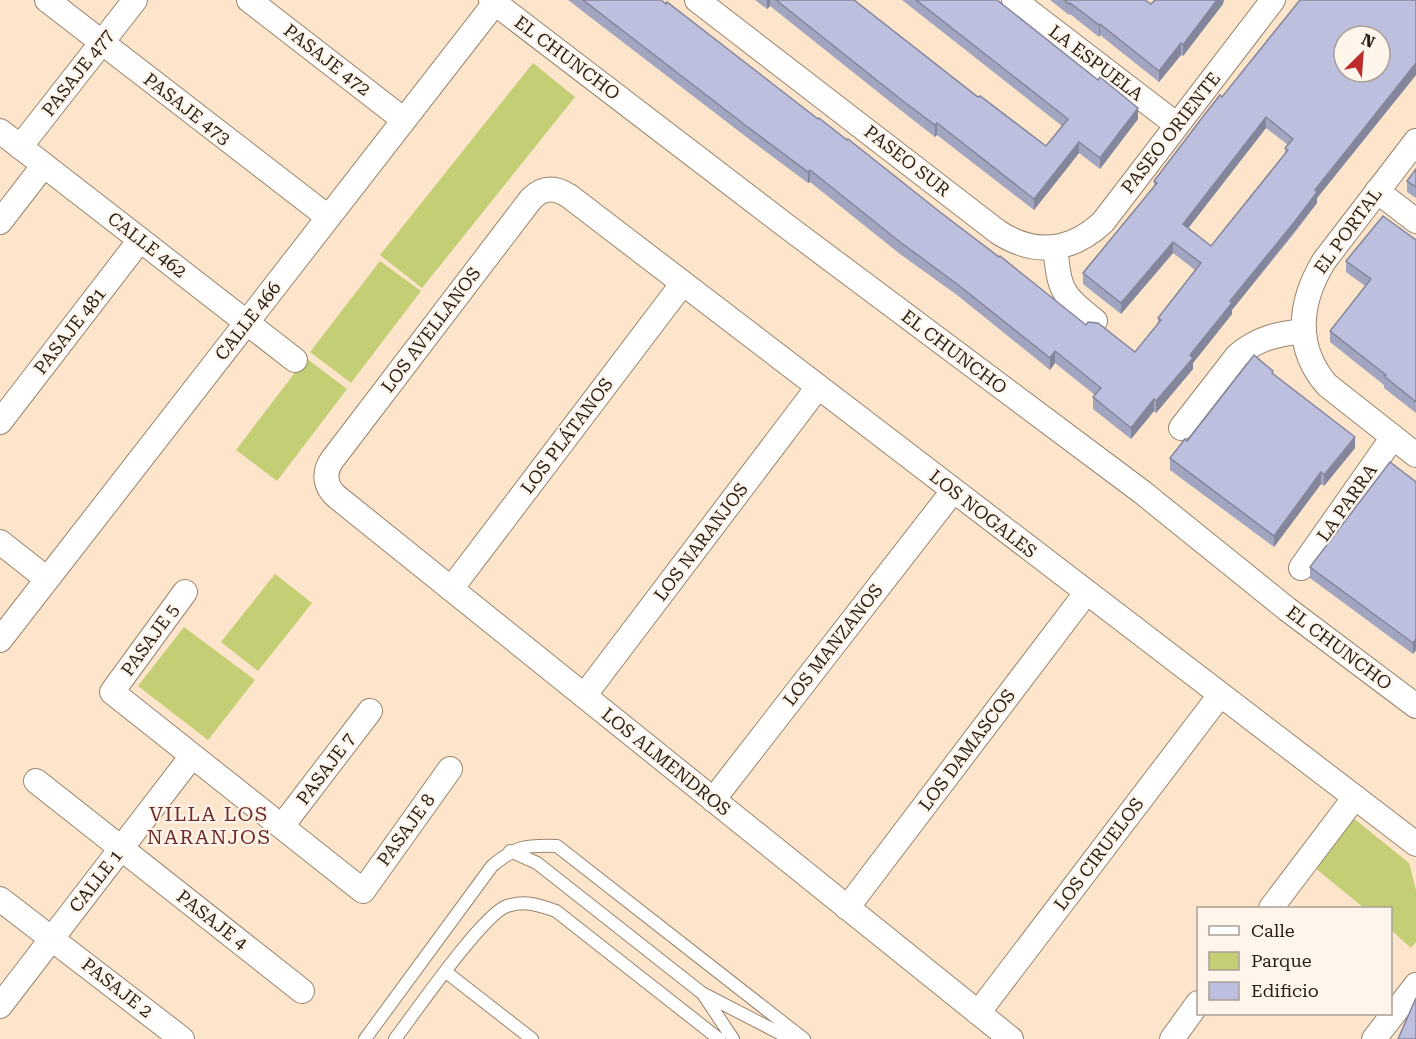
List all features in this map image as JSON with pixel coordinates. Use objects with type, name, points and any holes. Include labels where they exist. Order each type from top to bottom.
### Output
[{"type":"street","name":"PASAJE 473","points":[[47,0],[328,218]]},
{"type":"street","name":"PASAJE 477","points":[[20,147],[135,0]]},
{"type":"street","name":"PASAJE 472","points":[[249,0],[404,120]]},
{"type":"street","name":"PASEO SUR","points":[[697,0],[998,232],[1025,245],[1054,247]]},
{"type":"street","name":"LA ESPUELA","points":[[1014,0],[1177,125]]},
{"type":"street","name":"PASEO ORIENTE","points":[[1054,247],[1081,239],[1103,222],[1273,0]]},
{"type":"street","name":"CALLE 466","points":[[0,640],[404,120],[493,1]]},
{"type":"street","name":"EL CHUNCHO","points":[[493,1],[779,221],[1142,492],[1287,609],[1416,706]]},
{"type":"street","name":"CALLE 462","points":[[0,131],[295,360]]},
{"type":"street","name":"EL PORTAL","points":[[1416,141],[1324,261],[1314,278],[1306,304],[1304,331],[1309,355],[1319,376],[1336,393],[1416,455]]},
{"type":"street","points":[[0,222],[44,165]]},
{"type":"street","name":"LOS NOGALES","points":[[549,189],[569,196],[1416,844]]},
{"type":"street","name":"LOS AVELLANOS","points":[[326,481],[328,466],[531,199],[549,189]]},
{"type":"street","points":[[1377,191],[1416,221]]},
{"type":"street","name":"PASAJE 481","points":[[0,422],[141,240]]},
{"type":"street","points":[[1054,247],[1059,278],[1065,293],[1073,303],[1095,321]]},
{"type":"street","name":"LOS PLÁTANOS","points":[[451,589],[683,283]]},
{"type":"street","points":[[1181,428],[1237,356],[1248,347],[1268,337],[1304,331]]},
{"type":"street","name":"LOS NARANJOS","points":[[584,696],[818,387]]},
{"type":"street","name":"LA PARRA","points":[[1301,568],[1393,437]]},
{"type":"street","name":"LOS ALMENDROS","points":[[326,481],[332,493],[1011,1039]]},
{"type":"street","name":"LOS MANZANOS","points":[[713,800],[953,491]]},
{"type":"street","points":[[0,542],[47,579]]},
{"type":"street","name":"PASAJE 5","points":[[185,592],[112,692],[192,756]]},
{"type":"street","name":"LOS DAMASCOS","points":[[848,908],[1086,593]]},
{"type":"street","name":"LOS CIRUELOS","points":[[978,1013],[1220,694]]},
{"type":"street","name":"PASAJE 7","points":[[282,826],[370,711]]},
{"type":"street","points":[[192,756],[282,826]]},
{"type":"street","name":"CALLE 1","points":[[0,1006],[192,756]]},
{"type":"street","name":"PASAJE 8","points":[[282,826],[363,891],[450,769]]},
{"type":"street","name":"PASAJE 4","points":[[36,781],[302,991]]},
{"type":"street","points":[[1272,907],[1355,797]]},
{"type":"street","name":"PASAJE 2","points":[[0,899],[182,1039]]},
{"type":"street","points":[[1374,1039],[1416,985]]},
{"type":"street","points":[[1172,1039],[1197,1005]]},
{"type":"lane","points":[[365,1039],[492,866],[510,850],[533,845],[556,846],[804,1039]]},
{"type":"lane","points":[[510,850],[537,863],[702,993],[791,1039]]},
{"type":"lane","points":[[395,1039],[483,924],[505,906],[530,902],[556,911],[719,1039]]},
{"type":"lane","points":[[446,972],[532,1039]]},
{"type":"lane","points":[[702,993],[733,1039]]},
{"type":"green space","points":[[533,63],[575,97],[422,288],[380,255]]},
{"type":"green space","points":[[380,261],[421,291],[351,383],[310,352]]},
{"type":"green space","points":[[306,358],[347,389],[277,481],[236,450]]},
{"type":"green space","points":[[275,574],[312,603],[258,671],[221,642]]},
{"type":"green space","points":[[184,627],[255,680],[208,740],[138,686]]},
{"type":"green space","points":[[1352,817],[1409,863],[1416,890],[1416,942],[1411,948],[1392,931],[1392,907],[1363,907],[1315,868]]},
{"type":"building","points":[[583,0],[661,0],[666,4],[667,2],[1000,256],[1086,325],[1088,322],[1098,323],[1135,352],[1161,320],[1158,318],[1201,263],[1173,242],[1121,303],[1083,273],[1157,183],[1154,181],[1220,95],[1222,97],[1300,0],[1416,0],[1416,63],[1315,190],[1317,192],[1296,220],[1230,301],[1232,303],[1190,355],[1193,358],[1156,401],[1154,399],[1131,428],[1093,397],[1101,388],[1055,351],[1050,358],[810,170],[808,172]],"holes":[[[1266,117],[1293,139],[1285,148],[1288,150],[1211,246],[1183,224]]]},
{"type":"building","points":[[776,0],[854,0],[978,97],[980,96],[1046,146],[1068,119],[916,0],[997,0],[1098,80],[1100,77],[1138,108],[1100,158],[1079,142],[1034,199],[937,123],[935,125],[903,101]]},
{"type":"building","points":[[1064,0],[1145,0],[1151,4],[1155,0],[1217,0],[1183,45],[1181,43],[1159,71],[1100,24]]},
{"type":"building","points":[[1416,169],[1416,187],[1407,181]]},
{"type":"building","points":[[1383,216],[1416,240],[1416,402],[1330,331],[1371,279],[1346,261]]},
{"type":"building","points":[[1254,355],[1273,371],[1272,373],[1355,437],[1324,475],[1321,472],[1274,536],[1170,458],[1185,439],[1187,441]]},
{"type":"building","points":[[1390,462],[1416,482],[1416,639],[1413,643],[1310,567]]},
{"type":"building","points":[[1416,998],[1416,1039],[1398,1039]]},
{"type":"district","name":"VILLA LOS NARANJOS","points":[[209,826]]}]
